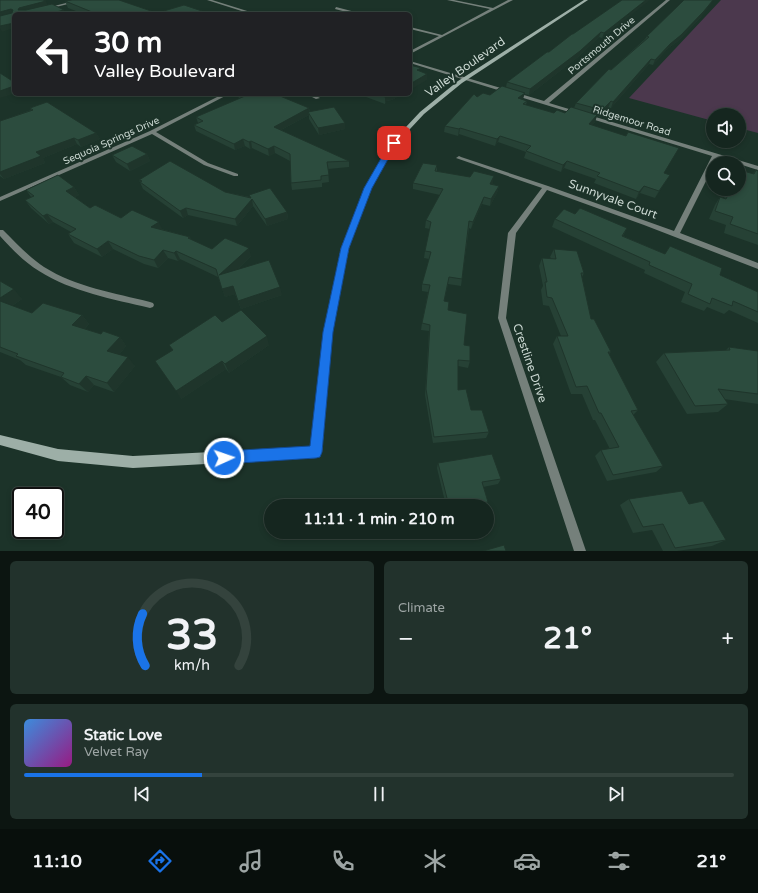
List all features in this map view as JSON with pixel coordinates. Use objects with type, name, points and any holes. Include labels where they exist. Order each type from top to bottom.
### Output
[{"type":"street","points":[[59,0],[68,4]]},
{"type":"street","points":[[33,12],[82,0]]},
{"type":"street","points":[[209,0],[249,12]]},
{"type":"street","points":[[449,0],[493,9]]},
{"type":"street","points":[[412,52],[511,0]]},
{"type":"street","name":"Valley Boulevard","points":[[0,440],[58,455],[133,462],[316,452],[328,332],[345,248],[368,188],[394,143],[422,113],[465,79],[586,0]]},
{"type":"street","name":"Portsmouth Drive","points":[[545,103],[668,0]]},
{"type":"street","points":[[220,3],[226,2]]},
{"type":"street","points":[[336,8],[351,12]]},
{"type":"street","points":[[412,28],[442,36]]},
{"type":"street","name":"Ridgemoor Road","points":[[412,63],[758,168]]},
{"type":"street","name":"Sequoia Springs Drive","points":[[0,199],[152,132],[223,96]]},
{"type":"street","points":[[313,96],[318,98]]},
{"type":"street","points":[[152,132],[206,164],[236,175]]},
{"type":"street","points":[[676,234],[716,155]]},
{"type":"street","name":"Sunnyvale Court","points":[[459,158],[546,186],[758,266]]},
{"type":"street","name":"Crestline Drive","points":[[546,186],[512,233],[502,318],[580,551]]},
{"type":"street","points":[[0,232],[25,257],[49,273],[82,287],[150,305]]},
{"type":"shaded area","points":[[721,0],[758,0],[758,133],[746,130],[746,108],[706,108],[706,119],[629,98]]},
{"type":"building","points":[[0,0],[46,1],[19,8],[18,10],[26,10],[52,4],[64,10],[56,12],[12,12],[13,10],[11,9],[0,12]]},
{"type":"building","points":[[119,0],[154,12],[92,12],[65,1]]},
{"type":"building","points":[[622,0],[646,0],[604,33],[601,32],[580,51],[530,89],[507,82],[572,34]]},
{"type":"building","points":[[684,0],[713,0],[681,35],[655,60],[651,59],[613,102],[611,101],[602,110],[576,103],[609,69],[611,70],[649,37],[647,36]]},
{"type":"building","points":[[184,5],[205,12],[160,12]]},
{"type":"building","points":[[12,13],[12,23],[0,26],[0,16]]},
{"type":"building","points":[[412,66],[421,68],[417,70],[427,74],[412,83]]},
{"type":"building","points":[[0,73],[12,81],[12,87],[0,91]]},
{"type":"building","points":[[502,86],[525,93],[518,98],[527,101],[523,104],[554,113],[557,110],[565,113],[571,107],[597,115],[589,124],[626,136],[628,132],[679,148],[664,173],[670,175],[659,191],[644,186],[639,192],[597,176],[600,173],[567,161],[563,165],[526,151],[531,146],[500,136],[497,139],[460,128],[445,126],[474,94],[477,97],[483,93],[490,95]]},
{"type":"building","points":[[245,96],[280,96],[309,108],[274,127],[349,161],[327,162],[329,175],[321,176],[321,180],[291,183],[290,154],[274,146],[268,149],[243,139],[234,144],[194,125],[203,121],[196,117]]},
{"type":"building","points":[[47,102],[96,133],[78,140],[74,138],[36,152],[41,156],[0,172],[0,121],[33,110],[30,108]]},
{"type":"building","points":[[334,107],[345,123],[318,128],[308,112]]},
{"type":"building","points":[[132,146],[147,154],[127,164],[112,155]]},
{"type":"building","points":[[170,161],[225,192],[251,198],[249,195],[270,188],[287,212],[265,219],[252,199],[235,219],[186,208],[180,211],[139,180]]},
{"type":"building","points":[[423,163],[437,165],[435,171],[470,177],[474,171],[494,176],[490,184],[499,186],[491,199],[484,197],[473,222],[469,221],[462,279],[449,277],[444,301],[449,302],[448,310],[467,314],[464,345],[470,346],[470,361],[458,360],[458,390],[466,389],[471,410],[482,410],[489,432],[434,437],[426,389],[430,325],[422,323],[430,285],[422,284],[431,252],[425,251],[431,222],[426,220],[443,189],[413,183]]},
{"type":"building","points":[[756,170],[758,171],[758,234],[730,224],[733,217],[715,211],[720,197],[726,199],[728,196],[746,196],[746,172],[754,174]]},
{"type":"building","points":[[58,175],[74,187],[66,191],[90,208],[95,205],[121,218],[132,210],[159,222],[151,227],[190,237],[188,238],[212,249],[225,238],[249,248],[219,275],[269,260],[280,287],[238,301],[233,286],[222,289],[216,269],[176,251],[174,253],[163,250],[154,260],[139,256],[108,241],[97,249],[68,234],[76,229],[47,214],[43,216],[25,200],[34,196],[26,190]]},
{"type":"building","points":[[580,208],[627,228],[622,236],[665,254],[670,246],[722,268],[720,275],[758,292],[758,312],[733,301],[732,306],[712,298],[710,304],[688,294],[692,284],[649,265],[650,262],[555,219],[564,209],[575,214]]},
{"type":"building","points":[[554,249],[577,251],[584,273],[581,273],[591,319],[594,319],[611,352],[608,352],[638,410],[631,411],[663,466],[613,475],[601,450],[619,447],[601,413],[599,413],[587,386],[576,387],[557,336],[568,336],[552,298],[547,297],[545,282],[547,282],[542,258],[556,259]]},
{"type":"building","points":[[0,281],[14,289],[0,298]]},
{"type":"building","points":[[0,301],[32,313],[43,303],[82,315],[72,325],[101,334],[103,331],[120,337],[107,351],[128,357],[107,383],[86,376],[79,384],[61,377],[64,373],[16,356],[18,354],[0,347]]},
{"type":"building","points":[[241,310],[267,336],[225,364],[222,361],[176,391],[155,361],[173,350],[169,345],[215,315],[222,322]]},
{"type":"building","points":[[729,347],[758,351],[758,394],[718,389],[728,404],[695,406],[664,353],[730,350]]},
{"type":"building","points":[[492,454],[501,479],[482,482],[487,499],[447,499],[438,463]]},
{"type":"building","points":[[682,491],[689,504],[703,501],[726,540],[675,548],[663,524],[643,527],[629,499]]},
{"type":"building","points":[[504,545],[506,551],[483,551]]},
{"type":"route","points":[[224,458],[316,452],[328,332],[345,248],[368,188],[394,143]]}]
